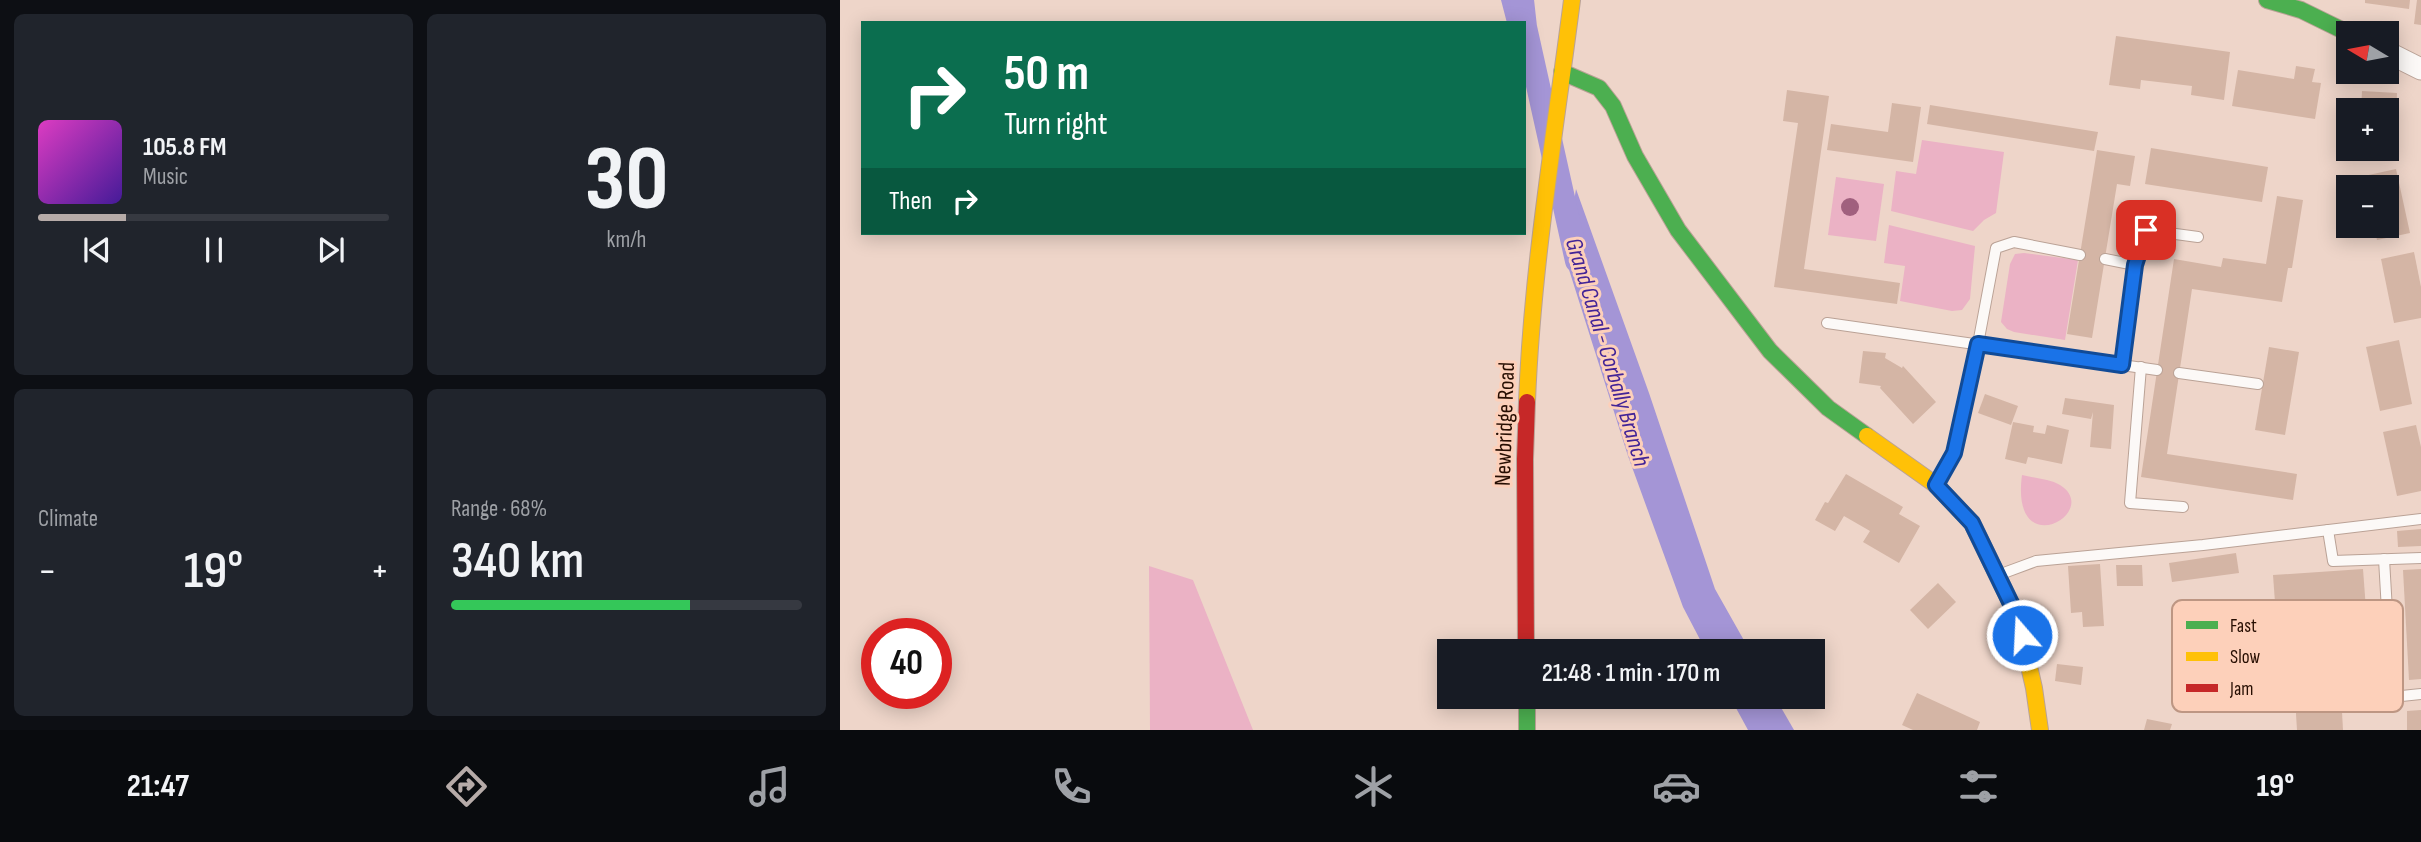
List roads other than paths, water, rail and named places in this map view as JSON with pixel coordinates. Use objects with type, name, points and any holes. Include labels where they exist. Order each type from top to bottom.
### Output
[{"type":"street","points":[[1572,0],[1563,72],[1599,88],[1613,106],[1634,156],[1678,230],[1770,351],[1828,408],[1936,485],[1972,523],[2018,618],[2034,688],[2040,730]]},
{"type":"street","points":[[2267,0],[2301,10],[2336,27]]},
{"type":"street","points":[[2399,58],[2421,69]]},
{"type":"street","name":"Newbridge Road","points":[[1526,639],[1525,459],[1529,357],[1563,72]]},
{"type":"street","points":[[1527,709],[1527,730]]},
{"type":"lane","points":[[2122,365],[2135,265],[2146,230],[2199,237]]},
{"type":"lane","points":[[1936,485],[1954,453],[1996,248],[2014,242],[2080,255]]},
{"type":"lane","points":[[2105,259],[2135,265]]},
{"type":"lane","points":[[1827,323],[2157,370]]},
{"type":"lane","points":[[2141,367],[2130,503],[2183,507]]},
{"type":"lane","points":[[2179,373],[2258,384]]},
{"type":"lane","points":[[1998,575],[2036,561],[2203,545],[2421,519]]},
{"type":"lane","points":[[2328,530],[2333,561],[2421,558]]},
{"type":"lane","points":[[2384,559],[2386,600]]},
{"type":"lane","points":[[2403,696],[2421,694]]},
{"type":"water","points":[[1501,0],[1527,0],[1525,21],[1506,21]]},
{"type":"water","points":[[1576,189],[1715,589],[1743,639],[1700,639],[1683,607],[1628,456],[1565,257]]},
{"type":"water","points":[[1737,709],[1782,709],[1794,730],[1748,730]]},
{"type":"waterway","name":"Grand Canal - Corbally Branch","points":[[1522,0],[1524,21]]},
{"type":"waterway","name":"Grand Canal - Corbally Branch","points":[[1526,32],[1577,261]]}]
